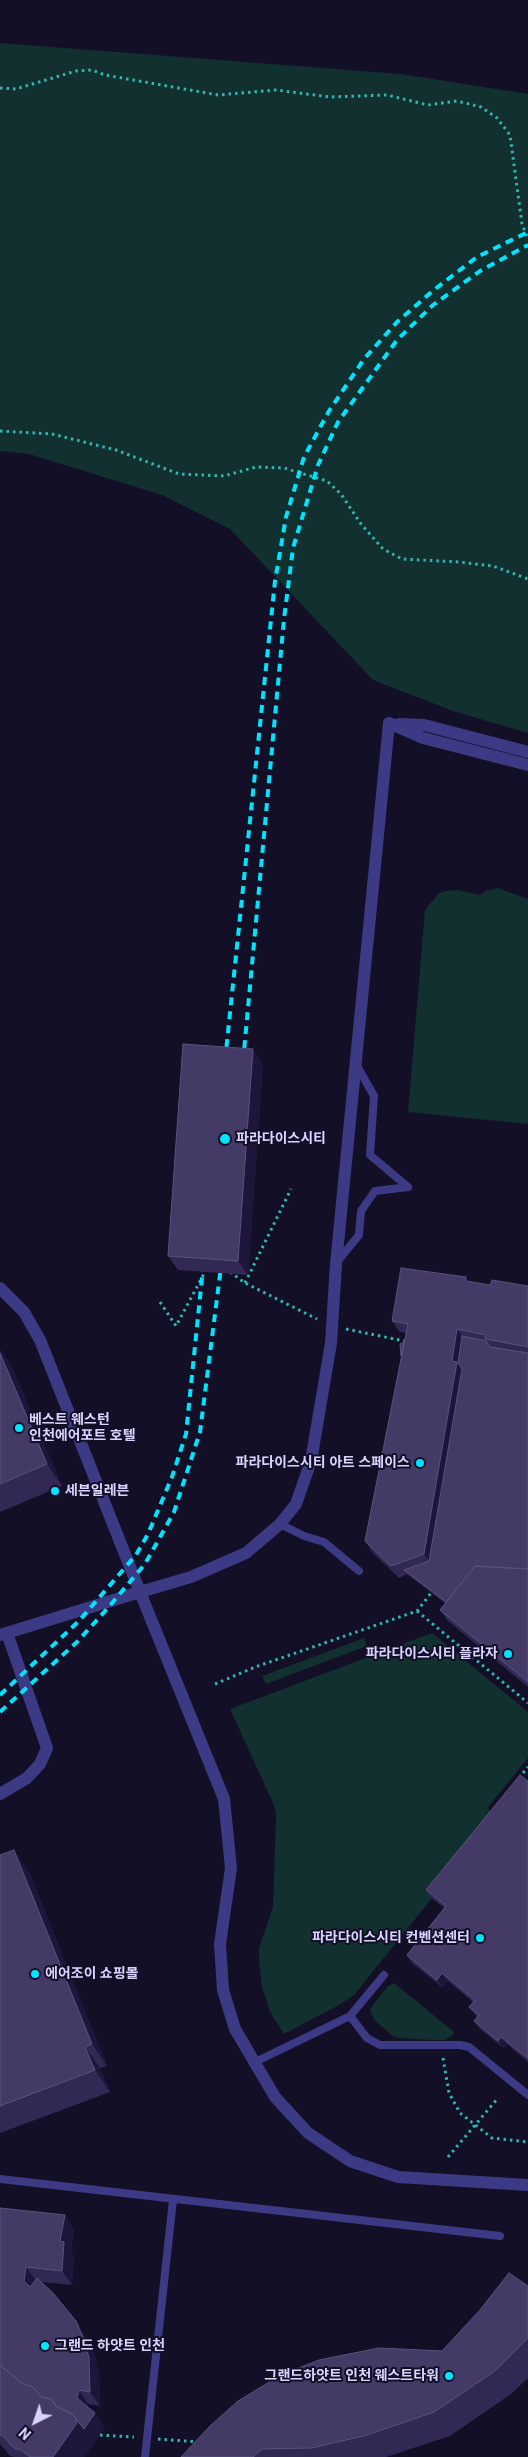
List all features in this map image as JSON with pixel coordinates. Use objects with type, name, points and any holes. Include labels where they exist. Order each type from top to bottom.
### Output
[{"type":"street","points":[[389,723],[424,725],[528,752]]},
{"type":"street","points":[[389,723],[423,738],[528,765]]},
{"type":"street","points":[[0,1794],[27,1778],[40,1764],[48,1748],[3,1634],[191,1577],[246,1553],[280,1524],[296,1504],[311,1461],[331,1343],[336,1264],[389,723]]},
{"type":"street","points":[[0,1288],[24,1312],[40,1340],[224,1799],[231,1868],[220,1944],[223,1990],[235,2029],[253,2063],[275,2097],[308,2133],[350,2161],[398,2177],[528,2185]]},
{"type":"lane","points":[[336,1264],[359,1235],[361,1211],[375,1192],[408,1187],[370,1155],[374,1096],[355,1064]]},
{"type":"lane","points":[[280,1524],[304,1536],[324,1542],[359,1571]]},
{"type":"lane","points":[[253,2063],[350,2016],[384,1975]]},
{"type":"lane","points":[[350,2016],[367,2038],[380,2045],[460,2045],[469,2047],[528,2096]]},
{"type":"lane","points":[[0,2179],[500,2236]]},
{"type":"lane","points":[[145,2457],[173,2200]]},
{"type":"path","points":[[0,88],[16,89],[76,71],[92,70],[105,75],[218,95],[276,90],[330,98],[387,94],[428,105],[457,101],[481,107],[497,118],[510,135],[522,224],[528,239]]},
{"type":"path","points":[[0,430],[52,434],[116,450],[179,474],[224,476],[256,468],[284,468],[326,481],[341,494],[361,524],[383,549],[402,560],[459,562],[493,566],[528,579]]},
{"type":"path","points":[[245,1283],[291,1189]]},
{"type":"path","points":[[160,1302],[176,1326],[207,1269]]},
{"type":"path","points":[[226,1269],[245,1283],[321,1321]]},
{"type":"path","points":[[366,1334],[414,1343]]},
{"type":"path","points":[[215,1684],[277,1659],[417,1611],[431,1593]]},
{"type":"path","points":[[417,1611],[528,1703]]},
{"type":"path","points":[[523,1773],[528,1767]]},
{"type":"path","points":[[444,2058],[449,2093],[460,2114],[492,2138],[528,2142]]},
{"type":"path","points":[[448,2157],[498,2098]]},
{"type":"path","points":[[100,2435],[138,2437]]},
{"type":"path","points":[[157,2439],[204,2442]]},
{"type":"green space","points":[[0,43],[401,74],[528,94],[528,733],[453,711],[373,680],[230,529],[162,495],[29,454],[0,451]]},
{"type":"green space","points":[[498,888],[528,899],[528,1124],[408,1112],[425,910],[438,894],[444,891],[458,890],[480,895],[485,891]]},
{"type":"green space","points":[[432,1633],[528,1712],[528,1758],[488,1807],[494,1821],[354,1995],[341,2004],[284,2034],[270,2012],[262,1987],[259,1961],[259,1948],[273,1907],[276,1815],[274,1805],[230,1709]]},
{"type":"green space","points":[[364,1638],[367,1646],[266,1684],[262,1676]]},
{"type":"green space","points":[[394,1983],[454,2032],[453,2035],[445,2040],[399,2038],[393,2036],[375,2021],[370,2010],[388,1986]]},
{"type":"building","points":[[183,1044],[253,1049],[238,1261],[168,1256]]},
{"type":"building","name":"파라다이스시티 아트 스페이스","points":[[401,1268],[466,1277],[466,1281],[490,1285],[492,1280],[528,1286],[528,1347],[485,1339],[486,1335],[457,1329],[452,1361],[457,1362],[424,1554],[391,1566],[365,1541],[408,1324],[392,1321]]},
{"type":"building","points":[[462,1336],[486,1341],[490,1347],[528,1353],[528,1569],[475,1566],[446,1602],[404,1570],[429,1561],[462,1369],[458,1363]]},
{"type":"building","points":[[404,1342],[401,1356],[400,1344]]},
{"type":"building","points":[[0,1353],[47,1464],[0,1484]]},
{"type":"building","name":"파라다이스시티 플라자","points":[[475,1566],[528,1569],[528,1682],[440,1610]]},
{"type":"building","name":"파라다이스시티 컨벤션센터","points":[[520,1775],[528,1781],[528,2058],[501,2037],[498,2041],[474,2021],[479,2015],[469,2007],[475,2000],[442,1973],[437,1980],[407,1955],[446,1906],[426,1890]]},
{"type":"building","name":"에어조이 쇼핑몰","points":[[14,1850],[92,2044],[85,2047],[95,2070],[0,2106],[0,1855]]},
{"type":"building","name":"그랜드 하얏트 인천","points":[[0,2208],[65,2215],[60,2241],[64,2242],[62,2271],[26,2267],[24,2281],[30,2287],[37,2278],[53,2293],[76,2321],[85,2342],[89,2358],[90,2392],[79,2390],[77,2398],[95,2413],[84,2429],[72,2414],[56,2406],[51,2399],[41,2397],[33,2387],[23,2384],[0,2365]]},
{"type":"building","points":[[509,2273],[528,2286],[528,2338],[495,2371],[434,2412],[367,2435],[312,2448],[262,2449],[253,2457],[181,2457],[210,2426],[238,2401],[281,2375],[319,2360],[379,2348],[442,2351],[480,2310]]},
{"type":"building","points":[[0,2365],[23,2384],[33,2387],[41,2397],[51,2399],[55,2406],[76,2418],[77,2423],[53,2457],[30,2457],[21,2450],[14,2448],[0,2435]]},
{"type":"railway","points":[[225,1061],[275,581],[286,517],[304,457],[329,411],[364,359],[397,322],[435,289],[477,257],[528,232]]},
{"type":"railway","points":[[243,1062],[284,619],[293,548],[318,465],[338,422],[397,340],[433,305],[480,271],[528,245]]},
{"type":"railway","points":[[0,1695],[79,1621],[136,1555],[148,1534],[172,1477],[186,1434],[204,1258]]},
{"type":"railway","points":[[0,1712],[77,1642],[107,1609],[145,1564],[174,1512],[200,1432],[222,1259]]},
{"type":"place","name":"파라다이스시티","points":[[225,1139]]},
{"type":"place","name":"베스트 웨스턴 인천에어포트 호텔","points":[[19,1428]]},
{"type":"place","name":"파라다이스시티 아트 스페이스","points":[[420,1463]]},
{"type":"place","name":"세븐일레븐","points":[[55,1491]]},
{"type":"place","name":"파라다이스시티 플라자","points":[[508,1654]]},
{"type":"place","name":"파라다이스시티 컨벤션센터","points":[[480,1938]]},
{"type":"place","name":"에어조이 쇼핑몰","points":[[35,1974]]},
{"type":"place","name":"그랜드 하얏트 인천","points":[[45,2346]]},
{"type":"place","name":"그랜드하얏트 인천 웨스트타워","points":[[449,2376]]}]
